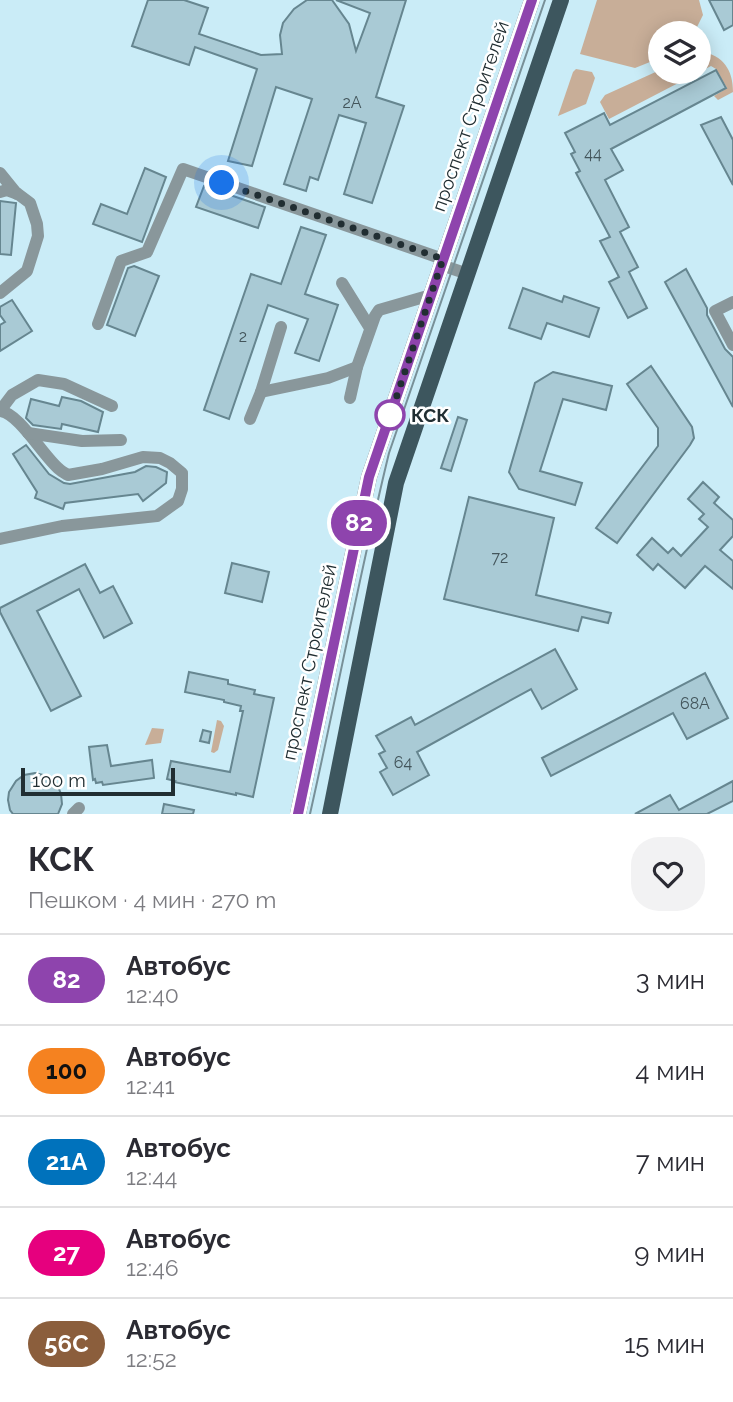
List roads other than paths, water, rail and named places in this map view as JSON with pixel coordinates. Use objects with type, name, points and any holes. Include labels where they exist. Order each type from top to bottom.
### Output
[{"type":"main road","name":"проспект Строителей","points":[[298,814],[369,477],[532,0]]},
{"type":"main road","points":[[330,814],[396,483],[561,0]]},
{"type":"street","points":[[98,324],[121,261],[147,252],[183,169],[442,262],[468,274]]},
{"type":"street","points":[[0,173],[18,194],[30,203],[38,236],[27,271],[0,293]]},
{"type":"street","points":[[0,192],[6,190],[18,194]]},
{"type":"street","points":[[342,283],[370,328]]},
{"type":"street","points":[[349,398],[370,328],[379,310],[431,295]]},
{"type":"street","points":[[733,302],[715,311],[733,345]]},
{"type":"street","points":[[250,419],[281,327]]},
{"type":"street","points":[[261,392],[328,378],[357,367]]},
{"type":"street","points":[[0,538],[62,526],[157,516],[178,501],[182,489],[182,473],[170,463],[160,458],[143,457],[102,469],[68,475],[58,469],[7,412],[0,411],[12,395],[38,380],[64,384],[112,406]]},
{"type":"street","points":[[28,433],[82,441],[121,440]]},
{"type":"tram line","points":[[310,814],[389,453],[545,0]]},
{"type":"place","name":"КСК","points":[[390,415]]}]
